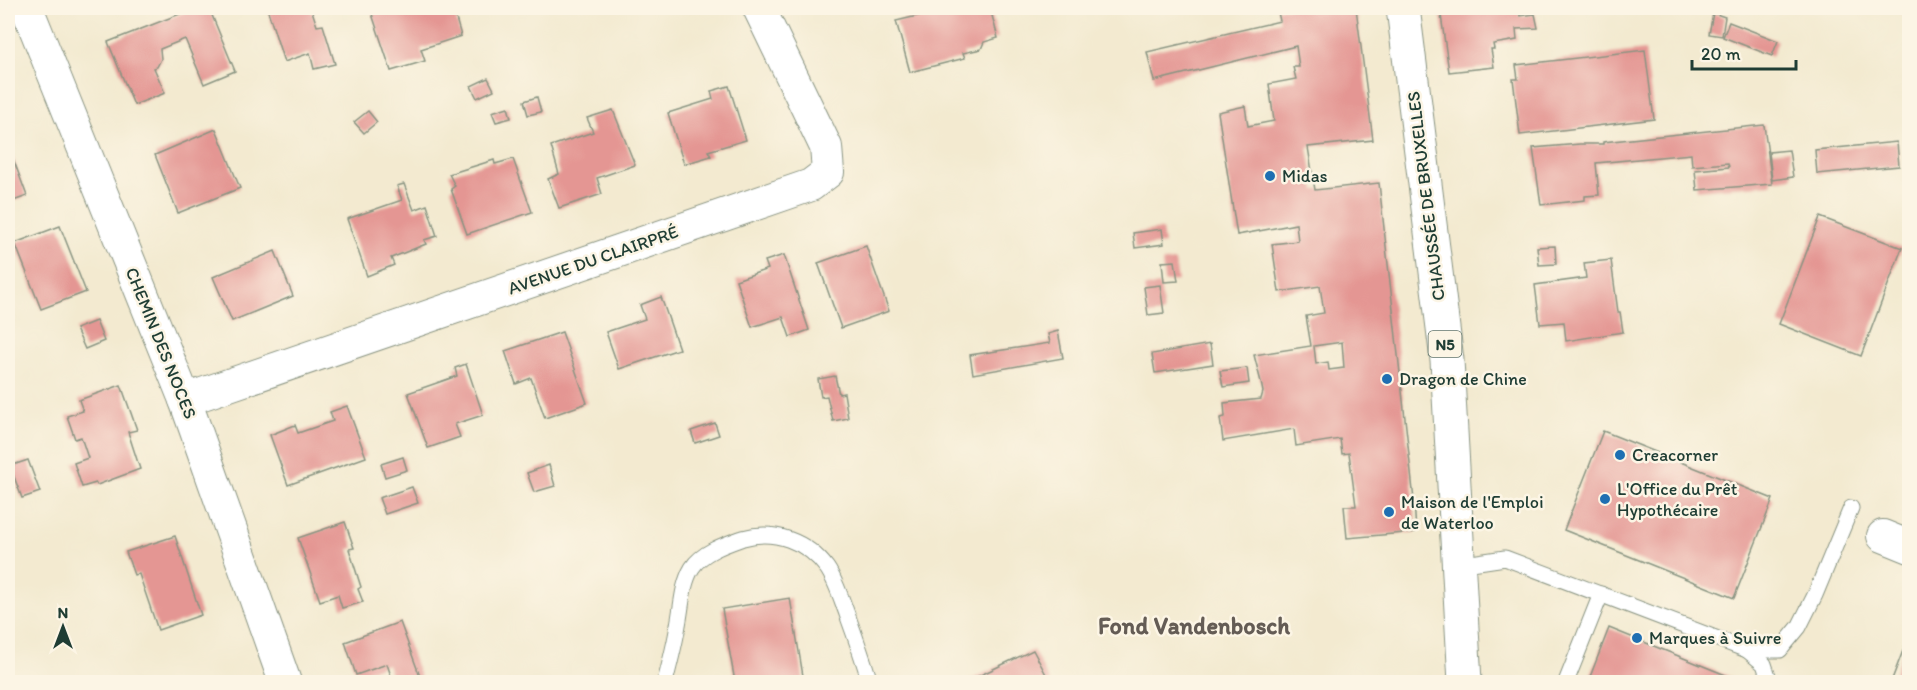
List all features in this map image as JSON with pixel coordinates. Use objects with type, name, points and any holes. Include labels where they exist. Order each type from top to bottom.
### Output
[{"type":"main road","name":"CHAUSSÉE DE BRUXELLES","points":[[1403,8],[1446,360],[1465,682]]},
{"type":"street","name":"CHEMIN DES NOCES","points":[[27,8],[185,400],[285,682]]},
{"type":"street","name":"AVENUE DU CLAIRPRÉ","points":[[185,400],[812,185],[828,172],[826,147],[759,8]]},
{"type":"lane","points":[[1747,650],[1780,650],[1799,627],[1815,596],[1851,508]]},
{"type":"lane","points":[[665,682],[678,627],[684,587],[693,566],[713,550],[730,543],[753,535],[774,534],[795,541],[811,552],[826,567],[837,588],[870,682]]},
{"type":"lane","points":[[1458,565],[1505,558],[1747,650],[1764,664],[1770,682]]},
{"type":"lane","points":[[1566,682],[1601,594]]},
{"type":"building","points":[[195,8],[209,8],[235,71],[204,84],[185,39],[160,49],[161,59],[154,68],[165,93],[134,105],[108,42]]},
{"type":"building","points":[[267,8],[311,8],[317,26],[323,25],[335,64],[314,69],[310,53],[284,62]]},
{"type":"building","points":[[391,8],[453,8],[461,36],[421,49],[425,61],[391,71],[372,14]]},
{"type":"building","points":[[951,8],[990,8],[998,38],[984,42],[981,49],[963,53],[965,58],[910,72],[896,21]]},
{"type":"building","points":[[1277,8],[1356,8],[1373,140],[1308,147],[1315,190],[1379,183],[1416,532],[1347,538],[1344,506],[1356,506],[1349,453],[1342,454],[1340,439],[1296,446],[1294,429],[1223,441],[1220,418],[1225,417],[1224,403],[1261,399],[1263,392],[1254,355],[1311,346],[1306,316],[1324,313],[1320,286],[1279,292],[1272,244],[1298,241],[1296,224],[1237,235],[1218,112],[1245,106],[1248,126],[1274,121],[1269,84],[1296,79],[1293,67],[1299,67],[1296,46],[1154,81],[1147,52],[1280,21]],"holes":[[[1342,342],[1344,368],[1329,370],[1328,362],[1316,364],[1314,346]]]},
{"type":"building","points":[[1440,8],[1518,8],[1520,16],[1535,14],[1538,28],[1516,29],[1517,40],[1493,44],[1494,49],[1491,49],[1494,67],[1449,72]]},
{"type":"building","points":[[1713,13],[1725,17],[1722,36],[1709,34]]},
{"type":"building","points":[[1729,22],[1778,41],[1772,56],[1723,37]]},
{"type":"building","points":[[1645,50],[1654,119],[1520,135],[1513,79],[1518,79],[1516,65]]},
{"type":"building","points":[[488,78],[494,90],[477,98],[471,86]]},
{"type":"building","points":[[729,86],[746,140],[708,151],[711,156],[684,164],[668,113],[713,99],[711,91]]},
{"type":"building","points":[[537,97],[541,112],[528,115],[524,101]]},
{"type":"building","points":[[508,107],[511,118],[496,122],[492,112]]},
{"type":"building","points":[[613,110],[635,165],[597,178],[602,194],[559,208],[548,179],[559,174],[551,146],[593,132],[587,118]]},
{"type":"building","points":[[368,111],[377,122],[364,133],[354,122]]},
{"type":"building","points":[[1764,125],[1772,184],[1697,190],[1695,170],[1729,167],[1728,163],[1692,166],[1691,154],[1596,163],[1599,195],[1585,196],[1585,200],[1541,205],[1533,148],[1603,144],[1603,142]]},
{"type":"building","points":[[216,129],[240,188],[178,213],[155,155]]},
{"type":"building","points":[[1897,142],[1899,166],[1817,174],[1815,150]]},
{"type":"building","points":[[8,145],[27,196],[8,203]]},
{"type":"building","points":[[1789,150],[1793,177],[1772,180],[1769,152]]},
{"type":"building","points":[[513,159],[532,212],[467,234],[451,189],[455,186],[449,174],[494,160],[495,164]]},
{"type":"building","points":[[404,184],[414,210],[427,205],[437,236],[424,240],[426,244],[391,258],[394,265],[367,276],[347,219],[402,200],[397,186]]},
{"type":"building","points":[[1820,217],[1902,248],[1861,356],[1779,324]]},
{"type":"building","points":[[60,226],[86,292],[41,309],[15,243]]},
{"type":"building","points":[[1162,229],[1164,244],[1135,248],[1133,233]]},
{"type":"building","points":[[866,246],[889,311],[841,328],[818,263]]},
{"type":"building","points":[[1555,246],[1556,264],[1539,265],[1537,247]]},
{"type":"building","points":[[275,251],[293,296],[232,321],[213,277]]},
{"type":"building","points":[[784,255],[809,330],[790,337],[783,317],[752,327],[736,280],[768,269],[765,261]]},
{"type":"building","points":[[1611,260],[1623,332],[1566,341],[1564,322],[1540,324],[1535,285],[1586,278],[1584,263]]},
{"type":"building","points":[[1175,261],[1178,281],[1164,282],[1162,262]]},
{"type":"building","points":[[1160,285],[1164,313],[1148,315],[1144,287]]},
{"type":"building","points":[[661,297],[679,349],[619,369],[606,332],[645,319],[640,305]]},
{"type":"building","points":[[96,321],[104,341],[85,349],[76,329]]},
{"type":"building","points":[[1058,331],[1063,358],[973,374],[970,355],[1050,343],[1048,334]]},
{"type":"building","points":[[562,332],[587,403],[545,418],[531,378],[516,384],[505,351]]},
{"type":"building","points":[[1210,344],[1213,364],[1155,373],[1152,354]]},
{"type":"building","points":[[466,364],[483,415],[455,424],[460,437],[428,448],[408,393],[457,376],[455,368]]},
{"type":"building","points":[[1247,368],[1249,383],[1223,387],[1220,371]]},
{"type":"building","points":[[835,376],[839,394],[844,393],[848,418],[833,421],[827,396],[821,397],[818,379]]},
{"type":"building","points":[[121,385],[137,430],[128,432],[140,469],[97,485],[96,483],[82,487],[74,463],[88,458],[81,437],[75,439],[67,416],[83,411],[79,400]]},
{"type":"building","points":[[347,406],[366,457],[288,485],[270,435],[295,425],[298,433],[333,421],[330,412]]},
{"type":"building","points":[[715,423],[719,435],[695,443],[691,431]]},
{"type":"building","points":[[1603,431],[1773,499],[1734,598],[1564,530]]},
{"type":"building","points":[[403,457],[407,470],[385,477],[381,464]]},
{"type":"building","points":[[28,460],[40,492],[22,498],[10,466]]},
{"type":"building","points":[[549,465],[555,486],[534,492],[527,473]]},
{"type":"building","points":[[412,487],[418,503],[385,514],[379,498]]},
{"type":"building","points":[[345,522],[354,548],[349,549],[361,587],[358,589],[363,602],[342,608],[338,595],[320,601],[298,538]]},
{"type":"building","points":[[175,536],[201,615],[158,630],[139,574],[134,575],[126,552]]},
{"type":"building","points":[[790,598],[804,682],[735,682],[722,609]]},
{"type":"building","points":[[400,622],[422,682],[393,682],[387,664],[356,675],[345,642]]},
{"type":"building","points":[[1609,628],[1738,680],[1737,682],[1588,682]]},
{"type":"building","points":[[1909,635],[1910,682],[1891,682]]},
{"type":"building","points":[[1033,650],[1050,682],[966,682]]},
{"type":"place","name":"Midas","points":[[1270,176]]},
{"type":"place","name":"Dragon de Chine","points":[[1387,379]]},
{"type":"place","name":"Creacorner","points":[[1620,455]]},
{"type":"place","name":"L'Office du Prêt Hypothécaire","points":[[1605,499]]},
{"type":"place","name":"Maison de l'Emploi de Waterloo","points":[[1389,512]]},
{"type":"place","name":"Marques à Suivre","points":[[1637,638]]},
{"type":"district","name":"Fond Vandenbosch","points":[[1194,626]]}]
